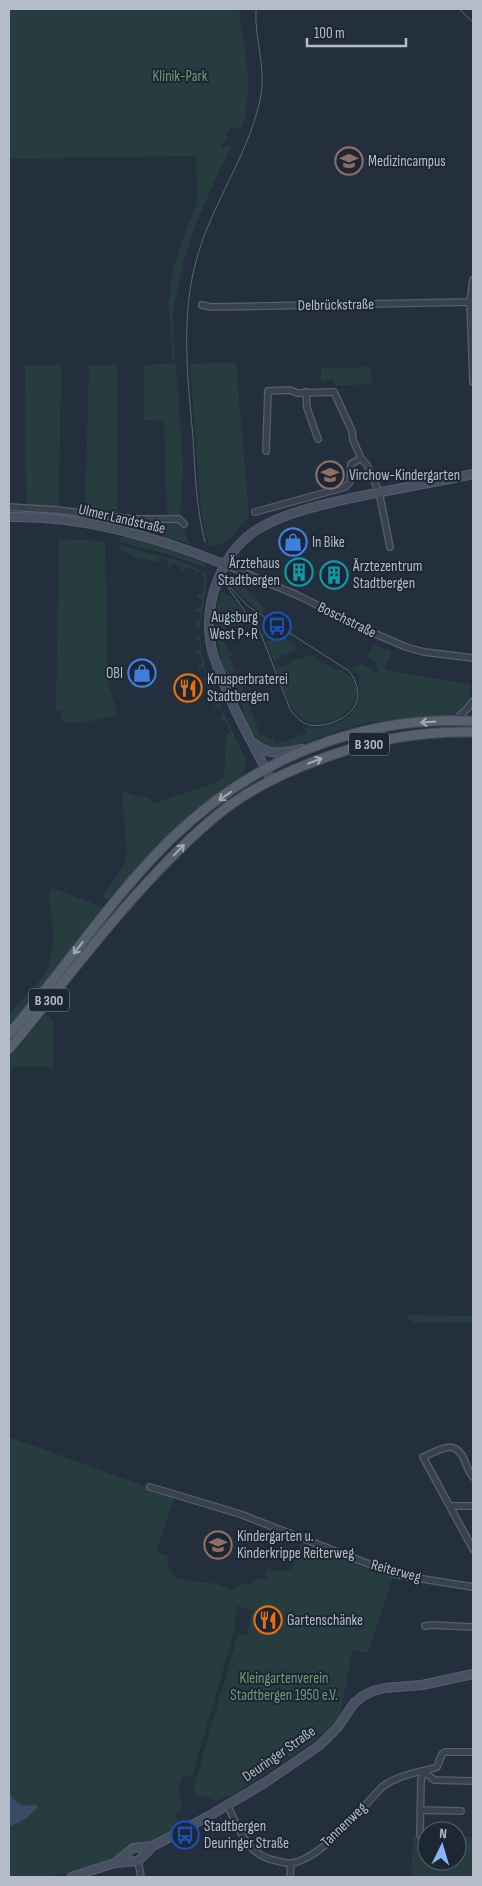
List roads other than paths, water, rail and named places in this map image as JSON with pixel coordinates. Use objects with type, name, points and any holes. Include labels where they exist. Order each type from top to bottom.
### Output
[{"type":"main road","name":"B 300","points":[[9,1034],[111,907],[172,838],[212,804],[265,769],[308,748],[351,733],[430,721],[473,721]]},
{"type":"main road","name":"B 300","points":[[9,1049],[122,911],[185,844],[234,802],[270,780],[314,761],[367,744],[427,734],[473,732]]},
{"type":"street","points":[[473,280],[470,302],[473,382]]},
{"type":"street","name":"Delbrückstraße","points":[[202,305],[211,307],[470,302]]},
{"type":"street","points":[[266,451],[268,391],[290,390],[297,393],[334,392],[352,430],[353,440],[361,458],[367,464],[379,492],[390,548]]},
{"type":"street","points":[[306,392],[307,408],[318,439]]},
{"type":"street","points":[[255,512],[345,487],[350,482],[352,464],[361,458]]},
{"type":"street","points":[[270,780],[230,700],[211,647],[209,630],[210,604],[220,575],[234,552],[256,530],[307,509],[379,492],[473,474]]},
{"type":"street","points":[[9,507],[56,510],[133,519],[180,519],[184,524]]},
{"type":"street","name":"Ulmer Landstraße","points":[[9,517],[55,520],[111,528],[169,544],[226,565]]},
{"type":"street","name":"Boschstraße","points":[[226,565],[297,595],[371,632],[406,647],[424,652],[473,658]]},
{"type":"street","points":[[455,720],[473,701]]},
{"type":"street","points":[[250,740],[259,747],[273,753],[281,754],[308,748]]},
{"type":"street","points":[[473,1477],[460,1451],[456,1448],[446,1447],[423,1457],[473,1549]]},
{"type":"street","name":"Reiterweg","points":[[150,1487],[240,1514],[392,1573],[473,1587]]},
{"type":"street","points":[[450,1506],[473,1506]]},
{"type":"street","points":[[425,1626],[432,1624],[473,1627]]},
{"type":"street","name":"Deuringer Straße","points":[[137,1860],[153,1846],[228,1806],[320,1745],[338,1727],[354,1703],[362,1696],[385,1688],[422,1685],[473,1674]]},
{"type":"street","name":"Tannenweg","points":[[291,1864],[311,1855],[329,1843],[386,1784],[402,1776],[437,1767],[442,1754],[445,1752],[473,1752]]},
{"type":"street","points":[[420,1821],[421,1780],[424,1771],[434,1780],[473,1781]]},
{"type":"street","points":[[228,1806],[238,1828],[251,1847],[269,1859],[291,1864],[290,1877]]},
{"type":"street","points":[[420,1810],[461,1811]]},
{"type":"street","name":"Deuringer Straße","points":[[133,1849],[153,1846]]},
{"type":"street","points":[[133,1849],[129,1858],[137,1860]]},
{"type":"street","points":[[133,1849],[142,1852],[137,1860],[141,1877]]},
{"type":"street","points":[[115,1863],[133,1849]]},
{"type":"street","points":[[71,1877],[115,1863],[137,1860]]},
{"type":"water","points":[[9,1794],[21,1804],[27,1806],[36,1804],[38,1807],[25,1819],[9,1827]]},
{"type":"tram line","points":[[205,542],[195,476],[187,363],[187,314],[190,290],[202,242],[250,133],[261,95],[262,73],[256,9]]},
{"type":"tram line","points":[[459,9],[473,22]]},
{"type":"tram line","points":[[227,586],[261,634],[290,709],[296,717],[304,723],[318,726],[331,723],[348,714],[353,709],[358,695],[354,679],[349,671],[248,606],[228,585]]},
{"type":"place","name":"Medizincampus","points":[[349,161]]},
{"type":"place","name":"Virchow-Kindergarten","points":[[330,475]]},
{"type":"place","name":"In Bike","points":[[293,542]]},
{"type":"place","name":"Ärztehaus Stadtbergen","points":[[299,572]]},
{"type":"place","name":"Ärztezentrum Stadtbergen","points":[[334,575]]},
{"type":"place","name":"Augsburg West P+R","points":[[277,626]]},
{"type":"place","name":"OBI","points":[[142,673]]},
{"type":"place","name":"Knusperbraterei Stadtbergen","points":[[188,688]]},
{"type":"place","name":"Kindergarten u. Kinderkrippe Reiterweg","points":[[218,1545]]},
{"type":"place","name":"Gartenschänke","points":[[268,1620]]},
{"type":"place","name":"Stadtbergen Deuringer Straße","points":[[185,1835]]},
{"type":"park label","name":"Klinik-Park","points":[[180,76]]},
{"type":"park label","name":"Kleingartenverein Stadtbergen 1950 e.V.","points":[[284,1686]]}]
